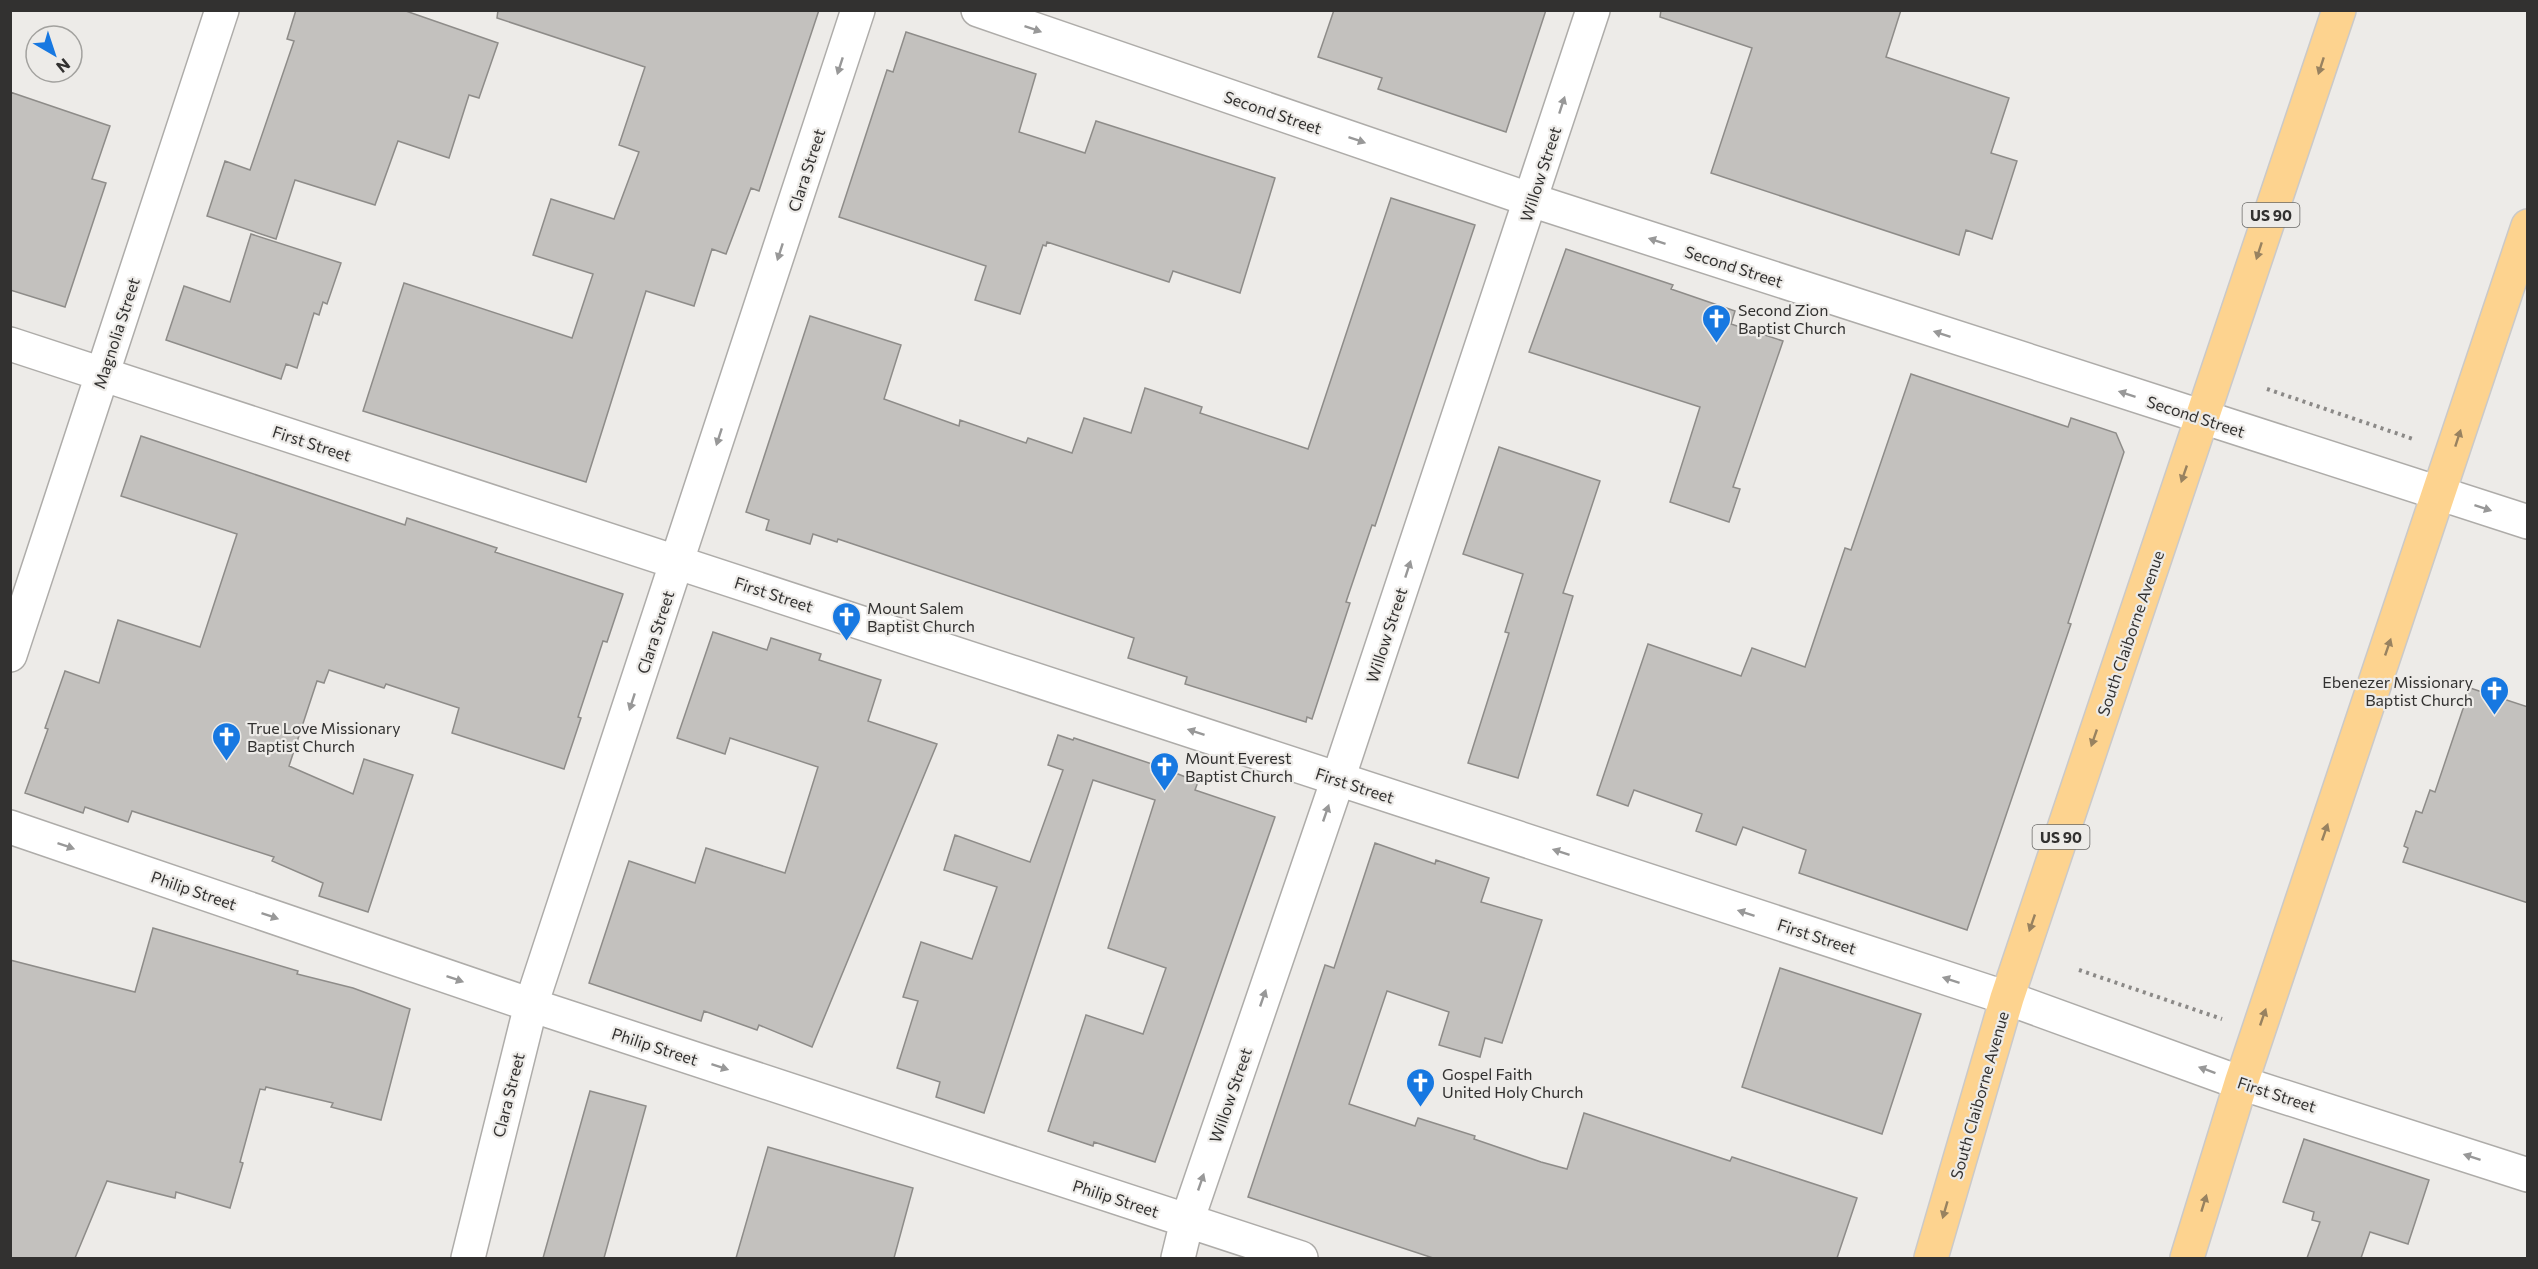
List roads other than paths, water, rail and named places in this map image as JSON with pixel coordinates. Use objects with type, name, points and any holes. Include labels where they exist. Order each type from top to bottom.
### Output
[{"type":"main road","name":"South Claiborne Avenue","points":[[1931,1258],[2007,998],[2339,10]]},
{"type":"main road","points":[[2187,1258],[2241,1083],[2528,226]]},
{"type":"street","name":"Magnolia Street","points":[[10,655],[222,10]]},
{"type":"street","name":"Clara Street","points":[[468,1258],[531,1005],[858,10]]},
{"type":"street","name":"Second Street","points":[[978,10],[1531,200],[2203,419],[2528,522]]},
{"type":"street","name":"Willow Street","points":[[1178,1258],[1187,1221],[1338,779],[1593,10]]},
{"type":"street","name":"First Street","points":[[10,344],[2007,998],[2241,1083],[2528,1175]]},
{"type":"street","name":"Philip Street","points":[[10,827],[531,1005],[1301,1258]]},
{"type":"place","name":"Second Zion Baptist Church","points":[[1717,344]]},
{"type":"place","name":"Mount Salem Baptist Church","points":[[846,642]]},
{"type":"place","name":"Ebenezer Missionary Baptist Church","points":[[2494,716]]},
{"type":"place","name":"True Love Missionary Baptist Church","points":[[226,762]]},
{"type":"place","name":"Mount Everest Baptist Church","points":[[1164,792]]},
{"type":"place","name":"Gospel Faith United Holy Church","points":[[1421,1108]]}]
